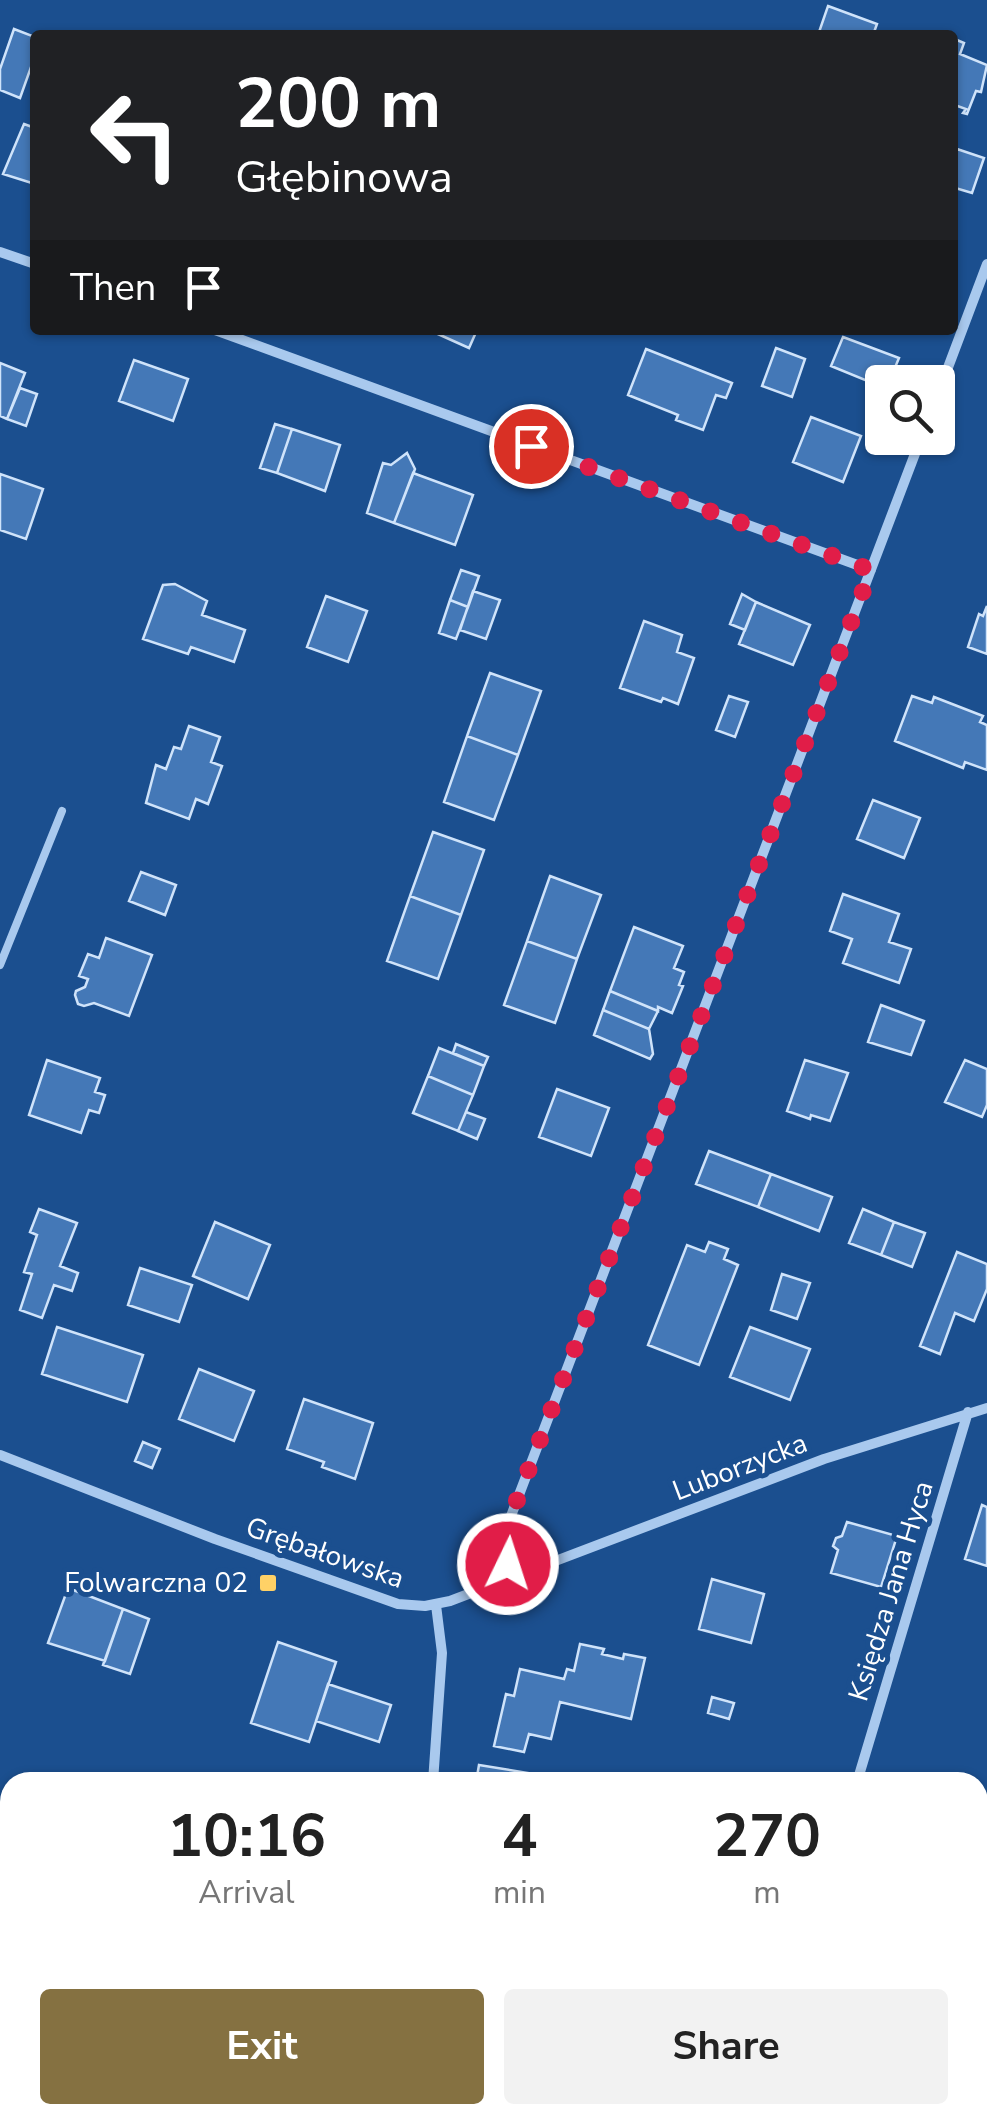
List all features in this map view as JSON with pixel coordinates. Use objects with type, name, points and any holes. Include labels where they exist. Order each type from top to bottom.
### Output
[{"type":"street","points":[[0,252],[30,262]]},
{"type":"street","points":[[949,365],[987,264]]},
{"type":"street","points":[[229,335],[871,570]]},
{"type":"street","points":[[511,1577],[506,1548],[511,1516],[915,455]]},
{"type":"street","name":"Luborzycka","points":[[511,1577],[824,1459],[987,1408]]},
{"type":"street","name":"Księdza Jana Hyca","points":[[860,1772],[968,1412]]},
{"type":"street","name":"Grębałowska","points":[[0,1455],[215,1539],[398,1604],[436,1604],[511,1577]]},
{"type":"street","points":[[434,1772],[442,1652],[436,1604]]},
{"type":"lane","points":[[0,965],[62,811]]},
{"type":"building","points":[[828,6],[877,24],[875,30],[820,30]]},
{"type":"building","points":[[14,29],[30,35],[30,70],[20,98],[0,90],[0,69]]},
{"type":"building","points":[[958,40],[964,43],[960,54],[987,65],[981,92],[976,91],[967,114],[963,113],[966,109],[958,106]]},
{"type":"building","points":[[24,124],[30,126],[30,182],[3,174]]},
{"type":"building","points":[[958,149],[984,158],[972,193],[958,189]]},
{"type":"building","points":[[440,335],[475,335],[469,348]]},
{"type":"building","points":[[843,337],[899,358],[896,365],[865,365],[865,380],[831,366]]},
{"type":"building","points":[[776,348],[805,359],[792,397],[762,386]]},
{"type":"building","points":[[646,349],[732,383],[726,398],[716,395],[703,430],[676,420],[678,415],[628,395]]},
{"type":"building","points":[[134,360],[188,379],[173,421],[119,401]]},
{"type":"building","points":[[0,363],[25,373],[7,419],[0,416]]},
{"type":"building","points":[[20,388],[37,394],[26,426],[7,419]]},
{"type":"building","points":[[811,417],[861,436],[843,482],[793,462]]},
{"type":"building","points":[[275,424],[292,429],[277,473],[260,468]]},
{"type":"building","points":[[292,429],[340,445],[325,491],[277,473]]},
{"type":"building","points":[[407,453],[415,469],[394,523],[367,513],[383,463],[391,465]]},
{"type":"building","points":[[413,473],[473,495],[455,545],[394,523]]},
{"type":"building","points":[[0,474],[43,489],[26,539],[0,530]]},
{"type":"building","points":[[461,570],[479,576],[468,607],[450,600]]},
{"type":"building","points":[[175,584],[207,601],[202,615],[245,630],[234,662],[191,647],[188,654],[143,639],[163,585]]},
{"type":"building","points":[[473,591],[500,600],[486,639],[460,630]]},
{"type":"building","points":[[742,594],[756,602],[745,630],[730,624]]},
{"type":"building","points":[[326,596],[367,611],[348,662],[307,647]]},
{"type":"building","points":[[450,600],[468,607],[456,639],[439,633]]},
{"type":"building","points":[[756,602],[810,625],[793,665],[739,644]]},
{"type":"building","points":[[987,606],[987,654],[968,647],[979,614],[983,616]]},
{"type":"building","points":[[644,621],[682,635],[677,652],[694,658],[678,704],[620,688]]},
{"type":"building","points":[[490,673],[541,691],[518,755],[467,736]]},
{"type":"building","points":[[729,696],[748,702],[735,737],[716,730]]},
{"type":"building","points":[[912,696],[932,703],[934,697],[983,716],[980,722],[987,725],[987,770],[965,762],[963,768],[895,741]]},
{"type":"building","points":[[189,726],[220,737],[211,762],[222,766],[208,804],[196,799],[189,819],[146,803],[156,765],[166,769],[174,747],[181,749]]},
{"type":"building","points":[[467,736],[518,755],[494,820],[444,802]]},
{"type":"building","points":[[873,800],[920,818],[904,858],[857,839]]},
{"type":"building","points":[[433,832],[484,850],[461,915],[410,896]]},
{"type":"building","points":[[141,872],[176,885],[165,915],[129,901]]},
{"type":"building","points":[[550,876],[601,895],[577,959],[527,941]]},
{"type":"building","points":[[843,894],[899,914],[889,942],[911,949],[899,983],[843,963],[852,939],[830,931]]},
{"type":"building","points":[[410,896],[461,915],[438,979],[387,961]]},
{"type":"building","points":[[634,927],[683,946],[674,968],[684,972],[679,985],[683,986],[672,1013],[610,991]]},
{"type":"building","points":[[106,938],[152,955],[129,1016],[94,1003],[78,1004],[75,995],[88,979],[79,976],[88,954],[99,958]]},
{"type":"building","points":[[527,941],[577,959],[555,1023],[504,1005]]},
{"type":"building","points":[[610,991],[658,1011],[649,1029],[603,1010]]},
{"type":"building","points":[[881,1005],[924,1021],[911,1055],[868,1042]]},
{"type":"building","points":[[603,1010],[649,1029],[653,1054],[650,1059],[594,1035]]},
{"type":"building","points":[[456,1044],[488,1057],[484,1066],[453,1053]]},
{"type":"building","points":[[439,1048],[484,1066],[473,1095],[428,1076]]},
{"type":"building","points":[[47,1060],[100,1078],[95,1092],[105,1095],[99,1113],[89,1110],[81,1133],[29,1115]]},
{"type":"building","points":[[805,1060],[848,1073],[830,1121],[787,1111]]},
{"type":"building","points":[[965,1060],[987,1069],[987,1105],[982,1117],[945,1102]]},
{"type":"building","points":[[428,1076],[473,1095],[458,1131],[413,1113]]},
{"type":"building","points":[[557,1089],[609,1108],[591,1156],[539,1137]]},
{"type":"building","points":[[466,1112],[485,1119],[477,1139],[458,1131]]},
{"type":"building","points":[[709,1151],[771,1174],[758,1207],[696,1184]]},
{"type":"building","points":[[771,1174],[832,1197],[819,1231],[758,1207]]},
{"type":"building","points":[[39,1209],[77,1223],[60,1266],[78,1273],[72,1291],[54,1285],[42,1318],[20,1310],[32,1274],[24,1272],[37,1235],[30,1232]]},
{"type":"building","points":[[863,1209],[894,1222],[881,1255],[849,1243]]},
{"type":"building","points":[[215,1222],[270,1245],[248,1299],[193,1276]]},
{"type":"building","points":[[894,1222],[925,1233],[912,1267],[881,1255]]},
{"type":"building","points":[[709,1242],[728,1249],[724,1259],[738,1265],[699,1365],[648,1345],[687,1245],[705,1252]]},
{"type":"building","points":[[957,1252],[987,1264],[987,1289],[974,1321],[955,1313],[940,1354],[920,1346]]},
{"type":"building","points":[[140,1268],[192,1285],[179,1322],[128,1305]]},
{"type":"building","points":[[782,1274],[810,1283],[797,1319],[771,1310]]},
{"type":"building","points":[[57,1327],[143,1355],[127,1402],[42,1374]]},
{"type":"building","points":[[750,1327],[810,1349],[790,1400],[730,1377]]},
{"type":"building","points":[[199,1369],[254,1391],[234,1441],[179,1419]]},
{"type":"building","points":[[304,1399],[373,1423],[355,1479],[322,1467],[324,1462],[287,1449]]},
{"type":"building","points":[[143,1442],[160,1449],[152,1468],[135,1461]]},
{"type":"building","points":[[982,1505],[987,1507],[987,1566],[965,1559]]},
{"type":"building","points":[[847,1522],[897,1536],[881,1587],[831,1573],[838,1550],[833,1546]]},
{"type":"building","points":[[712,1579],[764,1594],[751,1643],[699,1629]]},
{"type":"building","points":[[68,1588],[123,1609],[105,1661],[48,1643]]},
{"type":"building","points":[[123,1609],[149,1619],[130,1674],[103,1665]]},
{"type":"building","points":[[278,1642],[336,1662],[309,1742],[251,1723]]},
{"type":"building","points":[[580,1644],[604,1649],[602,1654],[623,1659],[624,1654],[645,1658],[631,1719],[560,1702],[551,1739],[529,1734],[524,1752],[494,1746],[506,1694],[514,1696],[520,1669],[564,1679],[567,1669],[574,1671]]},
{"type":"building","points":[[328,1684],[391,1705],[379,1742],[316,1721]]},
{"type":"building","points":[[712,1697],[734,1703],[729,1719],[708,1713]]},
{"type":"building","points":[[479,1765],[522,1772],[478,1772]]},
{"type":"place","name":"Folwarczna 02","points":[[268,1583]]},
{"type":"route","points":[[508,1564],[511,1516],[871,570],[531,446]]}]
